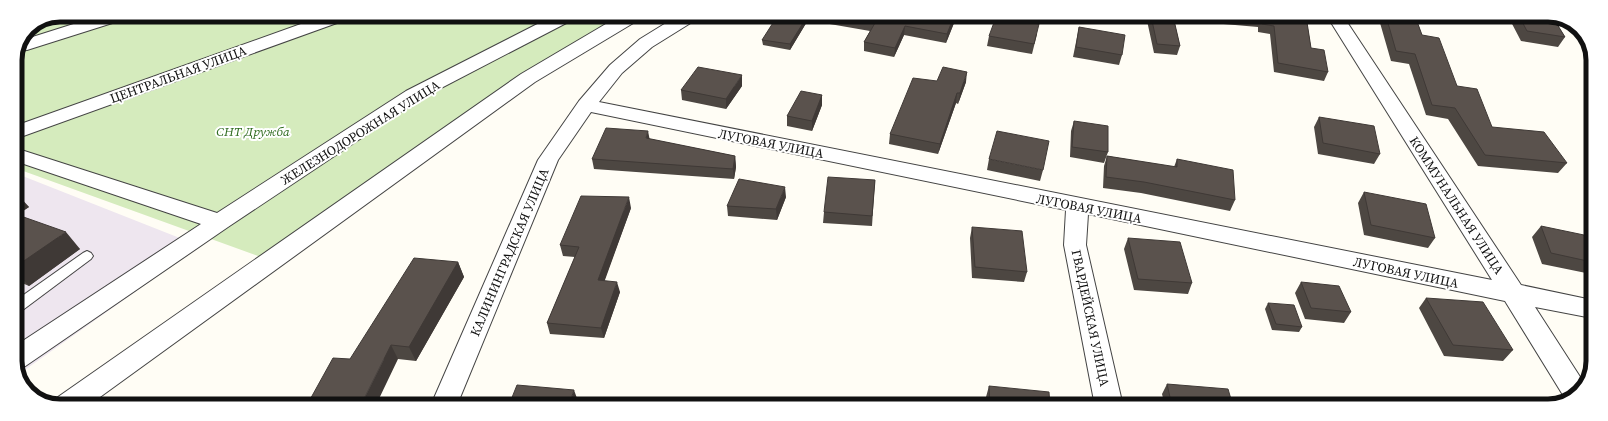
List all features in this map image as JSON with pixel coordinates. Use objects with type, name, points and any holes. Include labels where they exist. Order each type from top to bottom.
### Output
[{"type":"street","points":[[25,44],[97,22]]},
{"type":"street","name":"ЦЕНТРАЛЬНАЯ УЛИЦА","points":[[22,130],[323,22]]},
{"type":"street","name":"ЖЕЛЕЗНОДОРОЖНАЯ УЛИЦА","points":[[22,355],[220,222],[413,95],[554,22]]},
{"type":"street","points":[[76,399],[528,78],[622,22]]},
{"type":"street","name":"КАЛИНИНГРАДСКАЯ УЛИЦА","points":[[447,399],[548,160],[586,105],[616,69],[646,43],[680,22]]},
{"type":"street","name":"КОММУНАЛЬНАЯ УЛИЦА","points":[[1339,22],[1573,389]]},
{"type":"street","name":"ЛУГОВАЯ УЛИЦА","points":[[586,105],[1586,308]]},
{"type":"street","points":[[22,156],[220,222]]},
{"type":"street","name":"ГВАРДЕЙСКАЯ УЛИЦА","points":[[1077,205],[1075,245],[1108,399]]},
{"type":"lane","points":[[22,303],[87,256]]},
{"type":"shaded area","points":[[22,176],[200,246],[24,371],[22,364]]},
{"type":"green space","name":"СНТ Дружба","points":[[60,22],[634,22],[549,70],[501,100],[269,260],[22,171],[22,60],[25,45],[33,33],[45,25]]},
{"type":"building","points":[[774,22],[804,22],[790,44],[762,40]]},
{"type":"building","points":[[870,22],[952,22],[947,34],[905,26],[895,48],[864,42],[875,23]]},
{"type":"building","points":[[994,22],[1027,22],[1039,24],[1034,44],[989,36]]},
{"type":"building","points":[[1152,22],[1174,22],[1180,46],[1157,44]]},
{"type":"building","points":[[1262,22],[1307,22],[1311,48],[1324,50],[1328,72],[1278,63],[1274,26],[1262,24]]},
{"type":"building","points":[[1388,22],[1417,22],[1422,35],[1439,38],[1457,86],[1477,89],[1492,127],[1544,132],[1567,163],[1485,155],[1455,108],[1432,105],[1415,54],[1396,51]]},
{"type":"building","points":[[1522,22],[1556,23],[1565,37],[1527,31]]},
{"type":"building","points":[[1079,27],[1125,35],[1122,55],[1076,47]]},
{"type":"building","points":[[698,67],[742,75],[726,99],[681,90]]},
{"type":"building","points":[[943,67],[967,72],[960,93],[957,93],[940,144],[890,134],[913,78],[937,81]]},
{"type":"building","points":[[801,91],[822,95],[812,121],[787,116]]},
{"type":"building","points":[[1319,117],[1374,126],[1380,154],[1323,143]]},
{"type":"building","points":[[1074,121],[1108,126],[1108,152],[1072,147]]},
{"type":"building","points":[[606,128],[648,131],[646,138],[735,156],[733,169],[592,159]]},
{"type":"building","points":[[997,131],[1049,141],[1043,170],[989,159]]},
{"type":"building","points":[[1107,156],[1177,167],[1177,159],[1233,170],[1235,200],[1144,182],[1106,177]]},
{"type":"building","points":[[828,177],[875,180],[872,216],[824,212]]},
{"type":"building","points":[[739,179],[785,187],[776,209],[727,206]]},
{"type":"building","points":[[1364,192],[1426,204],[1435,238],[1371,225]]},
{"type":"building","points":[[581,196],[629,197],[598,280],[617,282],[601,328],[547,323],[579,247],[560,245]]},
{"type":"building","points":[[22,216],[66,232],[22,262]]},
{"type":"building","points":[[1541,226],[1584,235],[1586,240],[1586,261],[1551,253]]},
{"type":"building","points":[[972,227],[1022,231],[1027,272],[975,267]]},
{"type":"building","points":[[1128,238],[1180,242],[1192,283],[1138,279]]},
{"type":"building","points":[[414,258],[458,262],[409,347],[391,345],[364,399],[310,399],[333,358],[350,359]]},
{"type":"building","points":[[1301,282],[1339,286],[1351,312],[1311,308]]},
{"type":"building","points":[[1426,298],[1483,302],[1513,350],[1453,345]]},
{"type":"building","points":[[1268,303],[1294,305],[1302,327],[1276,324]]},
{"type":"building","points":[[1167,384],[1228,389],[1231,399],[1170,399]]},
{"type":"building","points":[[517,385],[574,390],[571,399],[511,399]]},
{"type":"building","points":[[989,386],[1049,392],[1050,399],[990,399]]}]
